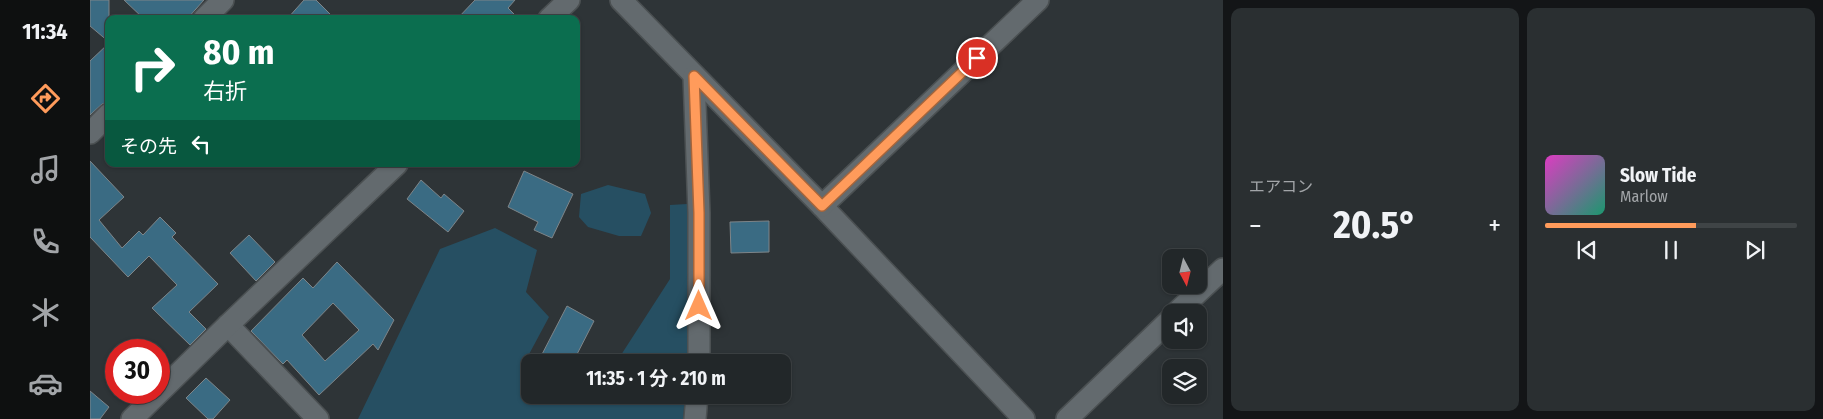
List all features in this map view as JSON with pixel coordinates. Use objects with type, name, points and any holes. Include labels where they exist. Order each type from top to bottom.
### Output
[{"type":"street","points":[[208,15],[223,0]]},
{"type":"street","points":[[553,15],[568,0]]},
{"type":"street","points":[[620,0],[822,206],[1024,419]]},
{"type":"street","points":[[822,206],[1038,0]]},
{"type":"street","points":[[694,76],[699,213],[699,354]]},
{"type":"street","points":[[90,133],[105,118]]},
{"type":"street","points":[[132,419],[394,167]]},
{"type":"street","points":[[1186,304],[1223,269]]},
{"type":"street","points":[[228,325],[318,419]]},
{"type":"street","points":[[1067,419],[1162,327]]},
{"type":"street","points":[[695,419],[696,404]]},
{"type":"shaded area","points":[[608,185],[645,194],[651,213],[641,236],[619,236],[588,227],[579,217],[581,194]]},
{"type":"shaded area","points":[[687,204],[687,354],[622,354],[670,279],[670,205]]},
{"type":"shaded area","points":[[495,228],[537,250],[526,292],[549,317],[529,354],[521,354],[521,404],[684,404],[683,419],[358,419],[440,249]]},
{"type":"building","points":[[90,0],[109,0],[109,15],[105,15],[105,39],[90,26]]},
{"type":"building","points":[[124,0],[204,0],[191,15],[140,15]]},
{"type":"building","points":[[304,0],[316,0],[331,15],[291,15]]},
{"type":"building","points":[[475,0],[515,0],[508,8],[515,15],[461,15]]},
{"type":"building","points":[[105,47],[105,103],[90,115],[90,61]]},
{"type":"building","points":[[90,161],[124,197],[99,220],[122,248],[139,231],[143,235],[160,217],[176,233],[172,237],[218,284],[189,312],[206,329],[190,345],[152,308],[177,285],[149,256],[128,277],[90,237]]},
{"type":"building","points":[[524,171],[573,194],[552,238],[534,230],[538,222],[508,207]]},
{"type":"building","points":[[421,180],[441,198],[444,194],[464,211],[448,232],[407,199]]},
{"type":"building","points":[[769,221],[769,252],[731,253],[730,222]]},
{"type":"building","points":[[249,235],[275,262],[256,281],[230,253]]},
{"type":"building","points":[[337,262],[394,320],[378,350],[373,344],[319,395],[287,360],[283,364],[251,331],[303,278],[313,288]],"holes":[[[333,303],[359,330],[325,361],[302,335]]]},
{"type":"building","points":[[567,306],[594,321],[577,354],[542,354]]},
{"type":"building","points":[[206,378],[230,400],[213,419],[208,419],[186,398]]},
{"type":"building","points":[[90,391],[109,407],[100,419],[90,419]]},
{"type":"route","points":[[699,306],[699,213],[694,76],[822,206],[977,58]]}]
